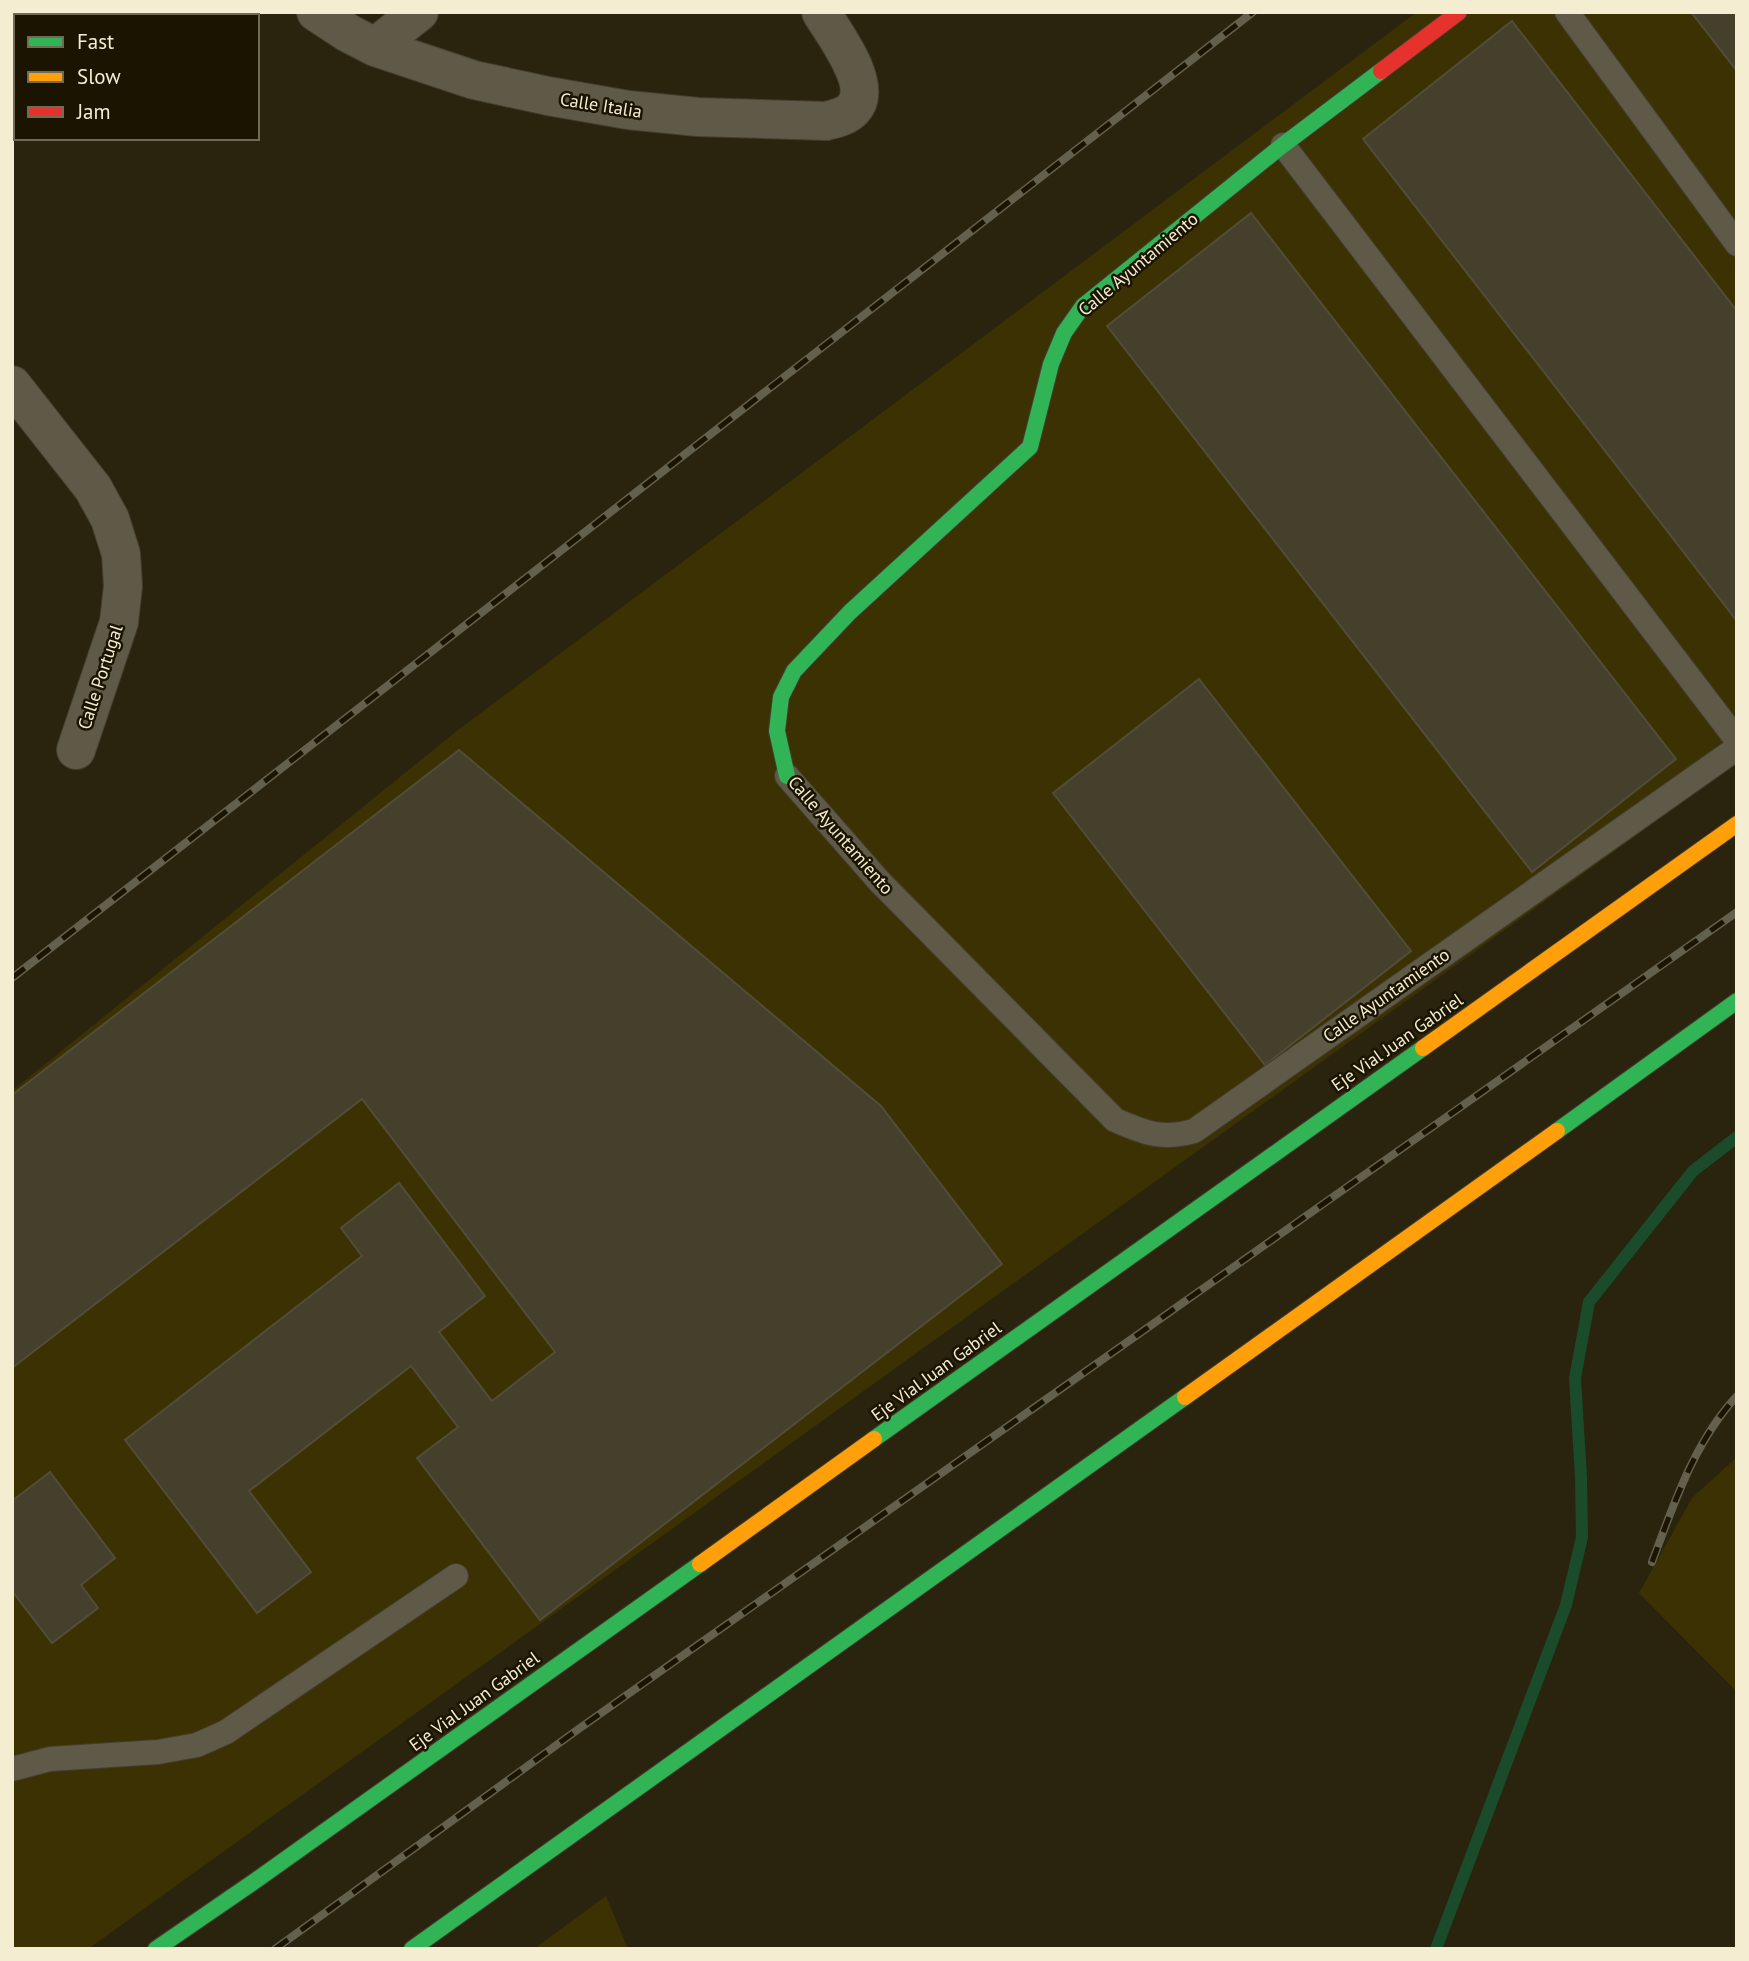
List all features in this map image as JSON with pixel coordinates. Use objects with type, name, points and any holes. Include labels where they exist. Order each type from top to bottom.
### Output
[{"type":"main road","name":"Calle Ayuntamiento","points":[[787,776],[777,731],[781,697],[794,671],[850,612],[1030,447],[1051,364],[1064,333],[1083,306],[1283,145],[1459,12]]},
{"type":"main road","name":"Eje Vial Juan Gabriel","points":[[156,1949],[278,1865],[1737,824]]},
{"type":"main road","points":[[415,1948],[1737,1001]]},
{"type":"street","name":"Calle Italia","points":[[316,12],[375,47],[474,80],[548,96],[698,117],[826,121],[851,111],[858,102],[859,93],[853,66],[821,12]]},
{"type":"street","points":[[375,47],[419,12]]},
{"type":"street","name":"Calle Portugal","points":[[12,385],[93,488],[110,519],[121,554],[123,586],[119,622],[76,750]]},
{"type":"lane","points":[[1567,12],[1737,244]]},
{"type":"lane","points":[[1283,145],[1737,740]]},
{"type":"lane","name":"Calle Ayuntamiento","points":[[787,776],[879,881],[1115,1120],[1133,1128],[1174,1137],[1194,1131],[1737,748]]},
{"type":"lane","points":[[12,1769],[50,1759],[158,1752],[197,1745],[226,1732],[456,1576]]},
{"type":"shaded area","points":[[1417,12],[1737,12],[1737,763],[88,1949],[12,1949],[12,1091],[458,730]]},
{"type":"shaded area","points":[[1737,1457],[1737,1692],[1639,1593],[1692,1498]]},
{"type":"shaded area","points":[[606,1896],[628,1949],[534,1949]]},
{"type":"building","points":[[1691,12],[1737,12],[1737,71]]},
{"type":"building","points":[[1512,21],[1737,311],[1737,621],[1363,139]]},
{"type":"building","points":[[1251,213],[1676,759],[1532,872],[1107,326]]},
{"type":"building","points":[[1199,679],[1411,951],[1265,1065],[1053,793]]},
{"type":"building","points":[[459,750],[881,1106],[1002,1264],[540,1620],[417,1458],[458,1427],[411,1366],[249,1491],[311,1572],[257,1613],[125,1440],[362,1256],[341,1228],[399,1183],[485,1296],[439,1332],[492,1401],[555,1352],[362,1099],[12,1368],[12,1095]]},
{"type":"building","points":[[50,1472],[115,1558],[81,1585],[98,1608],[52,1643],[12,1591],[12,1501]]},
{"type":"waterway","points":[[1436,1949],[1566,1605],[1582,1537],[1575,1378],[1589,1302],[1693,1171],[1737,1137]]},
{"type":"railway","points":[[12,978],[1253,12]]},
{"type":"railway","points":[[275,1949],[580,1728],[1737,912]]},
{"type":"railway","points":[[1652,1562],[1697,1453],[1737,1396]]},
{"type":"traffic: fast","points":[[787,776],[777,731],[781,697],[794,671],[850,612],[1030,447],[1051,364],[1064,333],[1083,306],[1283,145],[1381,71]]},
{"type":"traffic: fast","points":[[1557,1131],[1737,1001]]},
{"type":"traffic: fast","points":[[874,1439],[1423,1048]]},
{"type":"traffic: fast","points":[[412,1949],[1185,1397]]},
{"type":"traffic: fast","points":[[156,1949],[700,1564]]},
{"type":"traffic: slow","points":[[1423,1048],[1737,824]]},
{"type":"traffic: slow","points":[[1185,1397],[1557,1131]]},
{"type":"traffic: slow","points":[[700,1564],[874,1439]]},
{"type":"traffic: jam","points":[[1381,71],[1459,12]]}]
